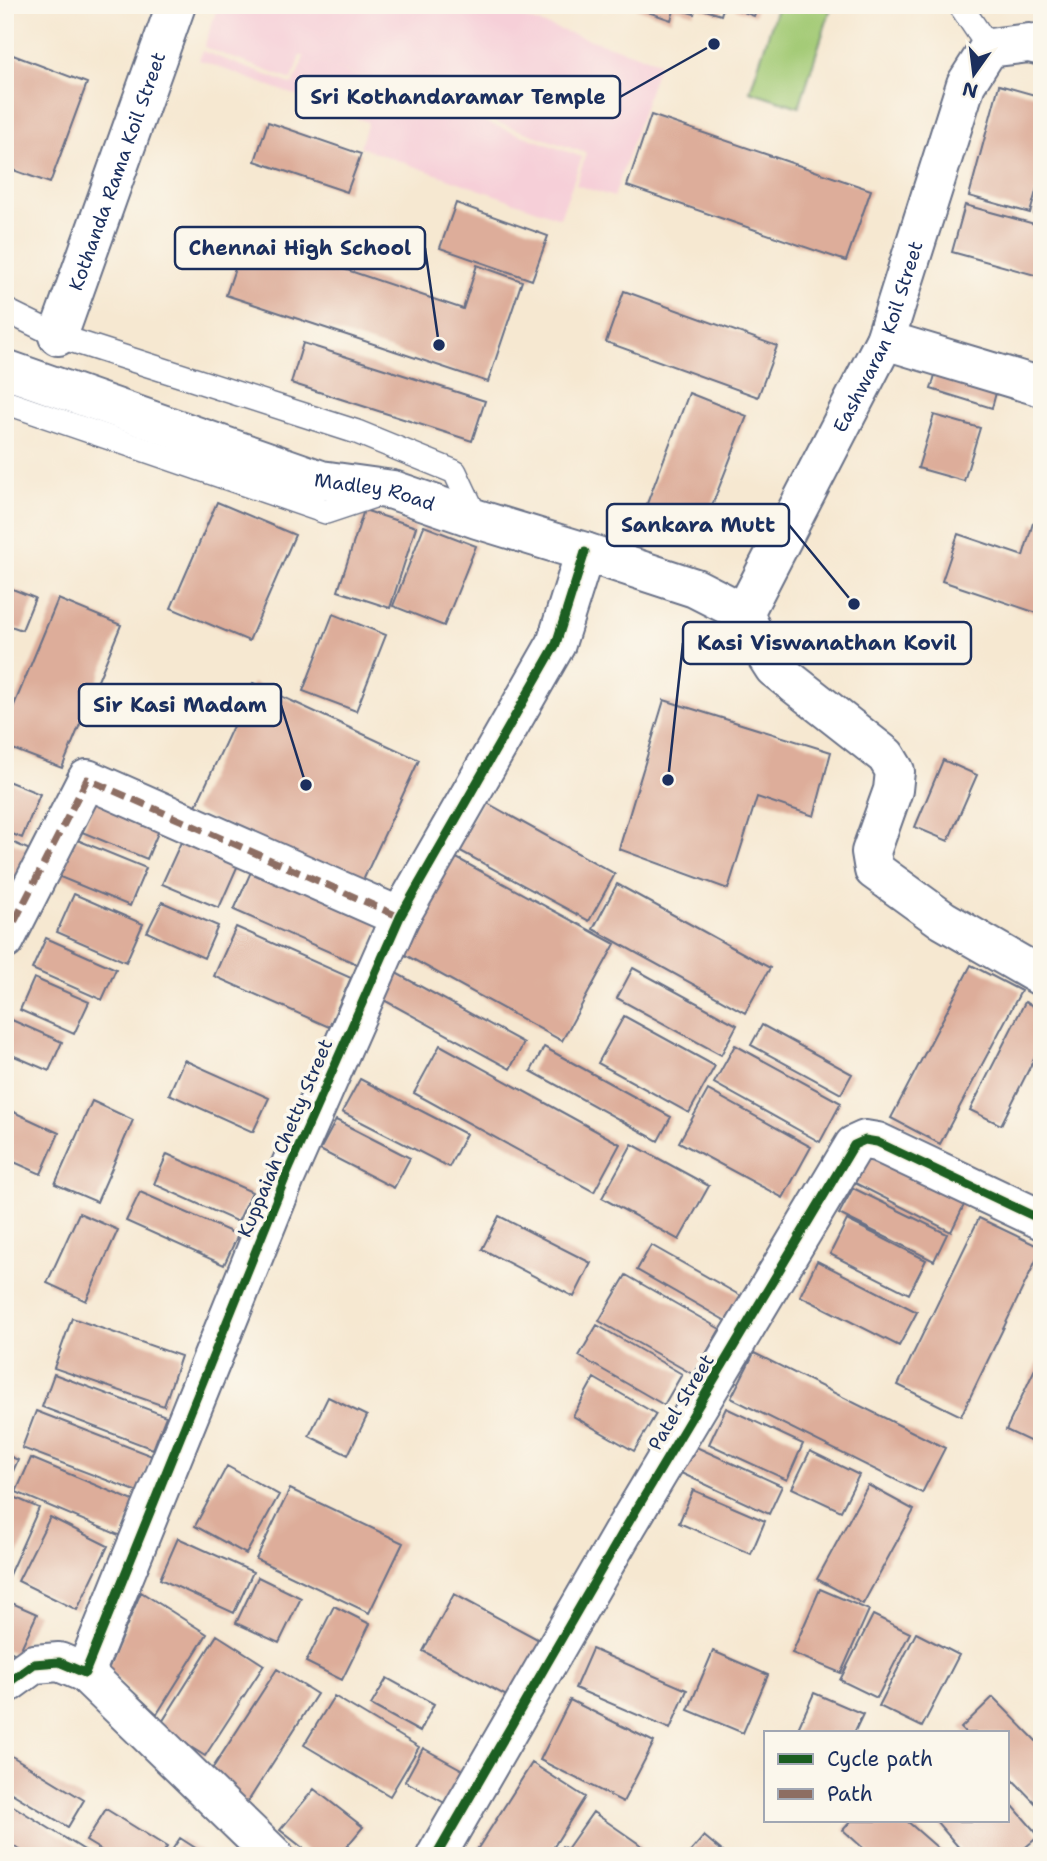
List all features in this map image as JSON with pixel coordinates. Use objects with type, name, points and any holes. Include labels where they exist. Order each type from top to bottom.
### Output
[{"type":"street","name":"Kothanda Rama Koil Street","points":[[58,336],[176,5]]},
{"type":"street","points":[[989,48],[1029,43],[1042,46]]},
{"type":"street","name":"Eashwaran Koil Street","points":[[744,612],[885,341],[966,84],[989,48]]},
{"type":"street","points":[[885,341],[1042,387]]},
{"type":"street","name":"Madley Road","points":[[5,369],[321,480],[393,490],[695,588],[744,612]]},
{"type":"street","name":"Kuppaiah Chetty Street","points":[[85,1673],[286,1176],[400,917],[556,644],[585,552]]},
{"type":"street","points":[[744,612],[756,640],[774,667],[886,756],[895,771],[893,790],[871,852],[874,870],[943,920],[1042,977]]},
{"type":"street","points":[[5,940],[87,779],[400,917]]},
{"type":"street","name":"Patel Street","points":[[436,1856],[623,1532],[854,1145],[865,1140],[877,1142],[1042,1220]]},
{"type":"street","points":[[5,1685],[34,1664],[59,1662],[85,1673],[274,1856]]},
{"type":"lane","points":[[960,5],[989,48]]},
{"type":"lane","points":[[5,310],[58,336],[357,432],[455,472],[477,519]]},
{"type":"lane","points":[[5,402],[326,512],[393,490]]},
{"type":"shaded area","points":[[218,5],[433,5],[445,9],[446,5],[484,5],[659,62],[614,197],[576,185],[586,153],[314,60],[582,157],[560,218],[360,147],[368,122],[199,60],[202,51],[293,85],[304,57],[300,55],[292,80],[204,47]]},
{"type":"green space","points":[[778,5],[832,5],[799,107],[750,91]]},
{"type":"building","points":[[507,5],[534,5],[531,14]]},
{"type":"building","points":[[637,5],[724,5],[721,15],[696,7],[694,14],[675,8],[671,20],[636,8]]},
{"type":"building","points":[[725,5],[758,5],[754,16]]},
{"type":"building","points":[[5,52],[87,83],[50,183],[5,167]]},
{"type":"building","points":[[999,85],[1042,97],[1042,170],[1030,213],[969,196]]},
{"type":"building","points":[[651,115],[871,190],[846,261],[627,186]]},
{"type":"building","points":[[268,122],[361,154],[347,192],[255,161]]},
{"type":"building","points":[[1042,188],[1042,217],[1034,215]]},
{"type":"building","points":[[456,203],[548,236],[532,280],[440,248]]},
{"type":"building","points":[[965,205],[1042,226],[1042,277],[952,252]]},
{"type":"building","points":[[246,236],[463,309],[477,265],[522,281],[488,382],[226,295]]},
{"type":"building","points":[[624,291],[777,346],[758,397],[606,342]]},
{"type":"building","points":[[303,343],[485,401],[472,441],[291,383]]},
{"type":"building","points":[[937,368],[998,385],[992,408],[931,389]]},
{"type":"building","points":[[689,393],[747,416],[702,531],[645,509]]},
{"type":"building","points":[[934,415],[980,428],[964,481],[918,468]]},
{"type":"building","points":[[217,502],[295,535],[249,641],[171,608]]},
{"type":"building","points":[[364,510],[416,527],[390,608],[338,591]]},
{"type":"building","points":[[1033,523],[1042,526],[1042,599],[1037,613],[942,581],[958,534],[1023,556]]},
{"type":"building","points":[[424,526],[476,546],[444,626],[393,606]]},
{"type":"building","points":[[5,586],[35,598],[22,630],[5,624]]},
{"type":"building","points":[[58,599],[121,625],[62,768],[5,746],[5,727]]},
{"type":"building","points":[[333,614],[386,635],[356,711],[303,691]]},
{"type":"building","points":[[253,683],[419,760],[360,887],[194,810]]},
{"type":"building","points":[[664,700],[831,752],[814,816],[757,797],[728,889],[619,849]]},
{"type":"building","points":[[943,760],[977,775],[948,841],[915,827]]},
{"type":"building","points":[[5,780],[40,794],[22,838],[5,831]]},
{"type":"building","points":[[97,796],[162,823],[147,859],[82,832]]},
{"type":"building","points":[[482,800],[615,874],[589,921],[455,848]]},
{"type":"building","points":[[186,831],[242,856],[219,908],[162,884]]},
{"type":"building","points":[[5,839],[30,850],[13,891],[5,888]]},
{"type":"building","points":[[75,839],[146,868],[130,906],[60,877]]},
{"type":"building","points":[[451,855],[615,944],[562,1041],[398,951]]},
{"type":"building","points":[[254,865],[379,921],[359,965],[234,910]]},
{"type":"building","points":[[617,884],[770,968],[745,1013],[593,929]]},
{"type":"building","points":[[74,894],[143,924],[126,962],[57,932]]},
{"type":"building","points":[[162,902],[218,926],[204,958],[147,932]]},
{"type":"building","points":[[236,927],[351,978],[329,1027],[214,976]]},
{"type":"building","points":[[46,938],[116,969],[102,1000],[32,969]]},
{"type":"building","points":[[971,965],[1021,991],[940,1144],[891,1118]]},
{"type":"building","points":[[633,968],[737,1025],[721,1055],[617,998]]},
{"type":"building","points":[[396,973],[524,1043],[510,1069],[382,999]]},
{"type":"building","points":[[34,978],[89,1002],[74,1034],[20,1010]]},
{"type":"building","points":[[1025,1002],[1042,1010],[1042,1043],[1001,1125],[970,1110]]},
{"type":"building","points":[[624,1016],[715,1066],[689,1113],[598,1063]]},
{"type":"building","points":[[5,1017],[62,1042],[49,1071],[5,1052]]},
{"type":"building","points":[[762,1025],[852,1074],[841,1094],[751,1045]]},
{"type":"building","points":[[440,1045],[620,1144],[594,1192],[414,1093]]},
{"type":"building","points":[[735,1045],[841,1103],[820,1142],[714,1083]]},
{"type":"building","points":[[544,1047],[671,1117],[658,1141],[531,1071]]},
{"type":"building","points":[[184,1060],[269,1098],[253,1132],[169,1094]]},
{"type":"building","points":[[360,1079],[466,1134],[449,1167],[342,1112]]},
{"type":"building","points":[[708,1090],[811,1147],[783,1198],[679,1142]]},
{"type":"building","points":[[92,1101],[133,1120],[97,1202],[55,1184]]},
{"type":"building","points":[[5,1108],[59,1133],[41,1174],[5,1158]]},
{"type":"building","points":[[336,1120],[410,1158],[394,1188],[320,1150]]},
{"type":"building","points":[[632,1144],[709,1186],[679,1240],[602,1198]]},
{"type":"building","points":[[167,1154],[252,1192],[238,1222],[154,1184]]},
{"type":"building","points":[[869,1155],[965,1203],[951,1232],[855,1183]]},
{"type":"building","points":[[853,1188],[947,1234],[934,1261],[839,1214]]},
{"type":"building","points":[[140,1192],[238,1235],[224,1265],[126,1221]]},
{"type":"building","points":[[79,1213],[118,1230],[86,1301],[47,1283]]},
{"type":"building","points":[[499,1216],[591,1263],[574,1297],[482,1249]]},
{"type":"building","points":[[979,1218],[1042,1248],[961,1416],[898,1385]]},
{"type":"building","points":[[847,1220],[926,1260],[909,1294],[830,1254]]},
{"type":"building","points":[[651,1245],[741,1296],[726,1321],[637,1270]]},
{"type":"building","points":[[817,1261],[917,1312],[899,1346],[800,1296]]},
{"type":"building","points":[[626,1275],[720,1329],[694,1375],[599,1321]]},
{"type":"building","points":[[72,1318],[181,1356],[164,1406],[54,1368]]},
{"type":"building","points":[[597,1325],[682,1374],[664,1405],[579,1356]]},
{"type":"building","points":[[754,1353],[945,1448],[922,1493],[731,1398]]},
{"type":"building","points":[[1042,1354],[1042,1447],[1006,1430]]},
{"type":"building","points":[[54,1374],[166,1416],[153,1449],[42,1407]]},
{"type":"building","points":[[594,1378],[656,1414],[634,1451],[573,1416]]},
{"type":"building","points":[[328,1397],[367,1416],[348,1455],[309,1436]]},
{"type":"building","points":[[726,1408],[803,1444],[787,1480],[709,1444]]},
{"type":"building","points":[[36,1411],[152,1456],[138,1492],[22,1448]]},
{"type":"building","points":[[694,1446],[782,1486],[769,1514],[681,1473]]},
{"type":"building","points":[[810,1451],[859,1475],[841,1511],[792,1488]]},
{"type":"building","points":[[5,1454],[18,1460],[5,1489]]},
{"type":"building","points":[[31,1458],[136,1502],[121,1536],[16,1492]]},
{"type":"building","points":[[227,1466],[279,1495],[246,1554],[195,1526]]},
{"type":"building","points":[[868,1485],[914,1510],[863,1604],[817,1579]]},
{"type":"building","points":[[290,1489],[403,1543],[369,1613],[256,1559]]},
{"type":"building","points":[[693,1490],[765,1521],[751,1554],[679,1523]]},
{"type":"building","points":[[5,1493],[39,1508],[8,1577],[5,1576]]},
{"type":"building","points":[[50,1517],[108,1546],[77,1610],[18,1581]]},
{"type":"building","points":[[178,1538],[253,1572],[234,1613],[160,1579]]},
{"type":"building","points":[[258,1577],[301,1598],[279,1643],[236,1623]]},
{"type":"building","points":[[820,1589],[869,1610],[841,1673],[792,1653]]},
{"type":"building","points":[[141,1592],[207,1634],[157,1714],[108,1669]]},
{"type":"building","points":[[454,1594],[543,1642],[512,1699],[423,1651]]},
{"type":"building","points":[[5,1600],[37,1614],[18,1655],[5,1649]]},
{"type":"building","points":[[334,1606],[370,1624],[342,1680],[306,1662]]},
{"type":"building","points":[[873,1615],[910,1633],[877,1698],[840,1680]]},
{"type":"building","points":[[916,1633],[959,1655],[922,1727],[879,1706]]},
{"type":"building","points":[[217,1635],[264,1665],[205,1756],[159,1727]]},
{"type":"building","points":[[592,1649],[687,1690],[670,1729],[575,1688]]},
{"type":"building","points":[[713,1651],[768,1675],[743,1733],[688,1710]]},
{"type":"building","points":[[277,1669],[317,1694],[247,1803],[207,1777]]},
{"type":"building","points":[[387,1678],[434,1704],[420,1732],[371,1705]]},
{"type":"building","points":[[814,1693],[863,1714],[855,1731],[797,1731]]},
{"type":"building","points":[[334,1696],[419,1747],[390,1796],[304,1745]]},
{"type":"building","points":[[993,1697],[1042,1747],[1042,1810],[1009,1776],[1009,1731],[964,1731],[961,1728]]},
{"type":"building","points":[[570,1700],[654,1742],[623,1802],[540,1760]]},
{"type":"building","points":[[423,1748],[468,1773],[450,1806],[405,1781]]},
{"type":"building","points":[[10,1755],[84,1800],[68,1827],[5,1789],[5,1763]]},
{"type":"building","points":[[532,1763],[585,1797],[548,1856],[473,1856]]},
{"type":"building","points":[[314,1789],[363,1827],[339,1856],[313,1856],[280,1830]]},
{"type":"building","points":[[5,1801],[94,1856],[30,1856],[5,1841]]},
{"type":"building","points":[[1009,1801],[1039,1836],[1015,1856],[966,1856],[937,1822],[1009,1822]]},
{"type":"building","points":[[106,1809],[167,1847],[161,1856],[111,1856],[86,1841]]},
{"type":"building","points":[[593,1812],[642,1846],[635,1856],[555,1856],[562,1846],[567,1849]]},
{"type":"building","points":[[850,1822],[908,1822],[947,1856],[872,1856],[843,1830]]},
{"type":"building","points":[[704,1836],[728,1856],[687,1856]]},
{"type":"building","points":[[180,1838],[208,1856],[168,1856]]},
{"type":"marked path","points":[[5,940],[87,779],[400,917]]},
{"type":"cycle path","points":[[5,1685],[34,1664],[59,1662],[85,1673],[286,1176],[400,917],[556,644],[585,552]]},
{"type":"cycle path","points":[[436,1856],[623,1532],[854,1145],[865,1140],[877,1142],[1042,1220]]},
{"type":"place","name":"Sri Kothandaramar Temple","points":[[714,44]]},
{"type":"place","name":"Chennai High School","points":[[439,345]]},
{"type":"place","name":"Sankara Mutt","points":[[854,604]]},
{"type":"place","name":"Kasi Viswanathan Kovil","points":[[668,780]]},
{"type":"place","name":"Sir Kasi Madam","points":[[306,785]]}]
